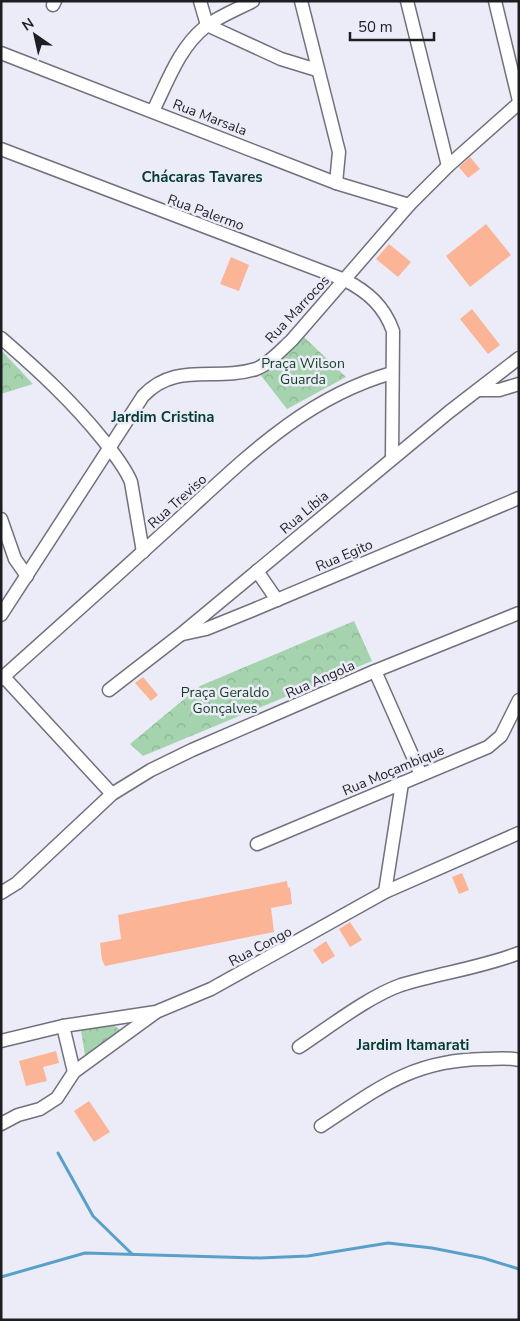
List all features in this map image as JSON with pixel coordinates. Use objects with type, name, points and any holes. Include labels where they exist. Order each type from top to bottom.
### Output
[{"type":"street","points":[[200,1],[207,25],[281,59],[318,70]]},
{"type":"street","points":[[153,111],[183,50],[207,25],[253,1]]},
{"type":"street","points":[[301,1],[339,152],[336,182]]},
{"type":"street","points":[[407,1],[448,166]]},
{"type":"street","points":[[494,1],[519,102]]},
{"type":"street","name":"Rua Marsala","points":[[1,53],[336,182],[409,205]]},
{"type":"street","name":"Rua Marrocos","points":[[1,615],[109,448],[153,386],[170,377],[192,373],[218,375],[258,368],[292,340],[409,205],[448,166],[519,102]]},
{"type":"street","name":"Rua Palermo","points":[[1,149],[345,280],[377,301],[388,316],[393,331],[392,458]]},
{"type":"street","points":[[1,338],[55,384],[127,472],[131,482],[143,552]]},
{"type":"street","name":"Rua Líbia","points":[[109,690],[180,635],[449,412],[516,364]]},
{"type":"street","name":"Rua Treviso","points":[[2,678],[300,415],[337,393],[365,381],[392,373]]},
{"type":"street","points":[[480,390],[499,390],[519,384]]},
{"type":"street","name":"Rua Egito","points":[[180,635],[206,629],[519,498]]},
{"type":"street","points":[[1,519],[15,559],[28,576]]},
{"type":"street","points":[[257,572],[277,600]]},
{"type":"street","name":"Rua Angola","points":[[1,893],[22,879],[112,794],[152,770],[192,750],[374,671],[519,613]]},
{"type":"street","points":[[374,671],[421,775]]},
{"type":"street","points":[[2,678],[112,794]]},
{"type":"street","name":"Rua Moçambique","points":[[257,844],[488,747],[501,736],[519,700]]},
{"type":"street","points":[[385,892],[402,783]]},
{"type":"street","name":"Rua Congo","points":[[1,1041],[63,1026],[156,1012],[211,989],[385,892],[519,833]]},
{"type":"street","points":[[299,1047],[382,993],[400,985],[439,974],[490,964],[519,953]]},
{"type":"street","points":[[1,1124],[40,1109],[57,1098],[74,1072],[156,1012]]},
{"type":"street","points":[[63,1026],[74,1072]]},
{"type":"street","points":[[321,1126],[392,1079],[414,1070],[444,1063],[478,1059],[519,1060]]},
{"type":"green space","name":"Praça Wilson Guarda","points":[[304,337],[346,377],[287,409],[259,373]]},
{"type":"green space","points":[[3,352],[33,384],[1,394],[1,353]]},
{"type":"green space","name":"Praça Geraldo Gonçalves","points":[[354,621],[372,661],[143,756],[130,744],[200,686]]},
{"type":"green space","points":[[112,1024],[120,1030],[119,1034],[95,1052],[85,1055],[81,1031],[88,1027]]},
{"type":"building","points":[[470,157],[480,169],[468,178],[459,167]]},
{"type":"building","points":[[486,224],[511,255],[470,287],[446,256]]},
{"type":"building","points":[[389,244],[411,262],[398,277],[376,259]]},
{"type":"building","points":[[231,257],[249,265],[239,291],[220,284]]},
{"type":"building","points":[[472,309],[500,345],[488,354],[460,319]]},
{"type":"building","points":[[143,677],[158,695],[151,701],[135,683]]},
{"type":"building","points":[[462,873],[469,890],[459,894],[452,877]]},
{"type":"building","points":[[287,881],[288,888],[290,887],[292,904],[271,908],[274,932],[105,966],[102,960],[100,943],[121,939],[118,915]]},
{"type":"building","points":[[350,922],[362,940],[350,947],[339,929]]},
{"type":"building","points":[[326,941],[335,956],[322,964],[313,950]]},
{"type":"building","points":[[56,1051],[59,1063],[43,1067],[47,1081],[26,1086],[19,1061]]},
{"type":"building","points":[[89,1101],[110,1132],[94,1142],[74,1111]]},
{"type":"waterway","points":[[58,1153],[93,1216],[132,1254]]},
{"type":"waterway","points":[[1,1277],[85,1253],[260,1258],[308,1256],[388,1243],[432,1248],[483,1258],[519,1269]]},
{"type":"district","name":"Chácaras Tavares","points":[[202,177]]},
{"type":"district","name":"Jardim Cristina","points":[[163,417]]},
{"type":"district","name":"Jardim Itamarati","points":[[413,1045]]}]
